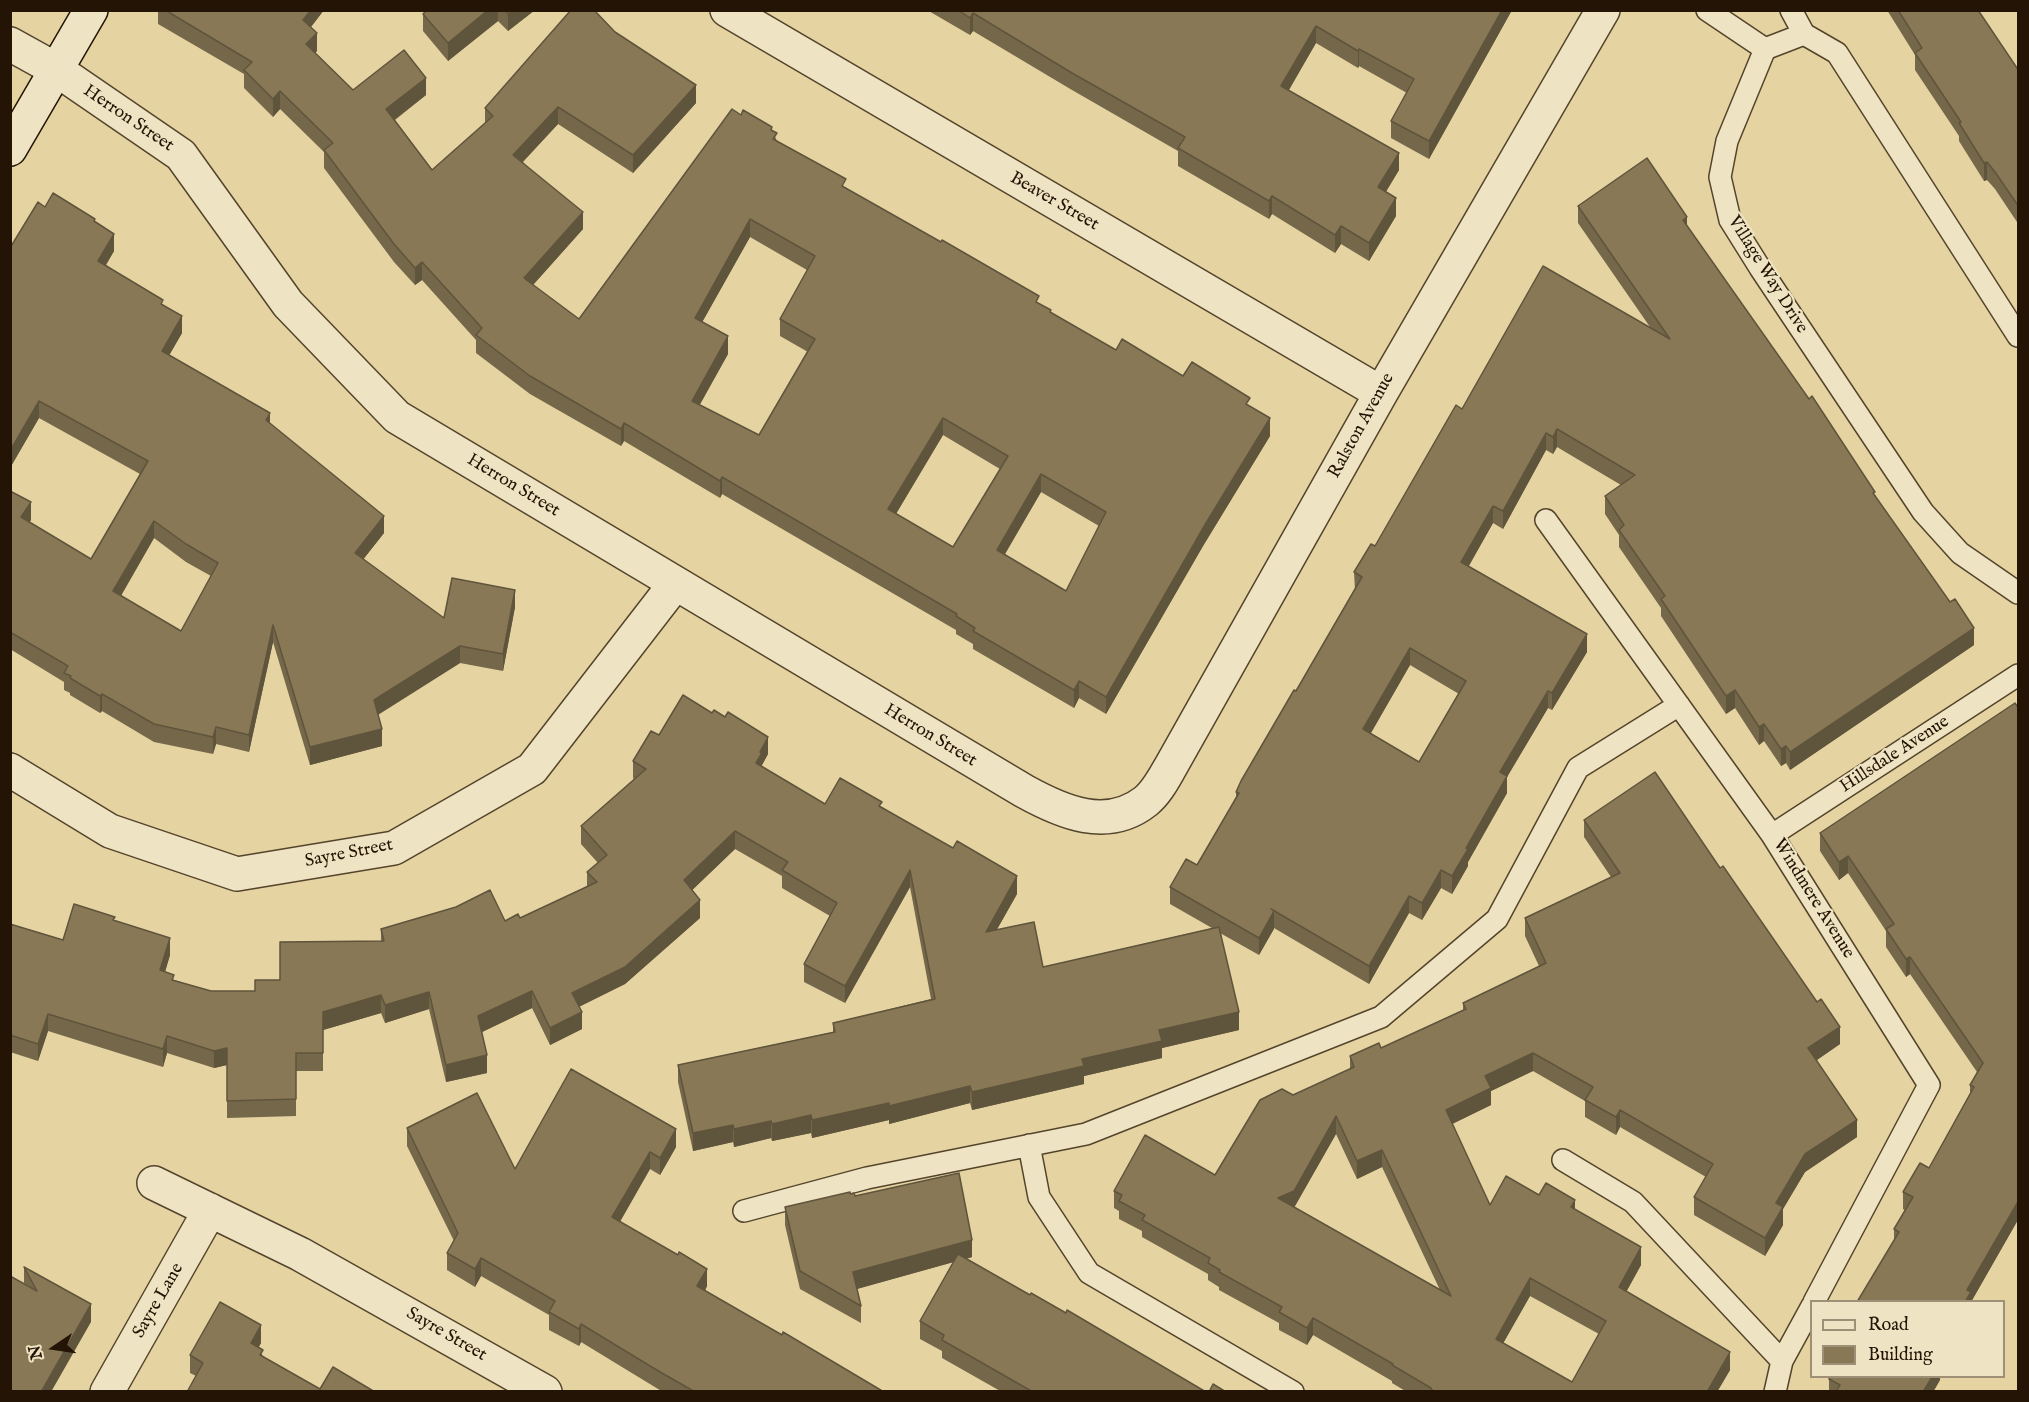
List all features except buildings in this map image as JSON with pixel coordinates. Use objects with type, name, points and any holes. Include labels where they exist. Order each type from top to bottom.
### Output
[{"type":"street","points":[[10,149],[91,10]]},
{"type":"street","name":"Beaver Street","points":[[727,10],[1381,393]]},
{"type":"street","name":"Ralston Avenue","points":[[1102,818],[1146,801],[1158,786],[1381,393],[1603,10]]},
{"type":"street","name":"Herron Street","points":[[10,44],[57,70],[181,155],[288,304],[397,417],[1045,803],[1076,814],[1102,818]]},
{"type":"street","name":"Sayre Street","points":[[10,770],[110,831],[237,874],[394,848],[532,769],[675,584]]},
{"type":"street","name":"Sayre Street","points":[[154,1183],[300,1254],[545,1392]]},
{"type":"street","name":"Sayre Lane","points":[[107,1392],[210,1210]]},
{"type":"lane","points":[[1707,10],[1765,49],[1804,34]]},
{"type":"lane","points":[[1791,10],[1804,34],[1837,53],[2019,336]]},
{"type":"lane","name":"Village Way Drive","points":[[1765,49],[1727,141],[1720,177],[1730,220],[1923,512],[1960,553],[2019,593]]},
{"type":"lane","name":"Windmere Avenue","points":[[1546,520],[1772,835],[1929,1085],[1815,1300]]},
{"type":"lane","name":"Hillsdale Avenue","points":[[1772,835],[2019,675]]},
{"type":"lane","points":[[744,1211],[867,1178],[1086,1134],[1381,1017],[1497,919],[1578,768],[1679,705]]},
{"type":"lane","points":[[1029,1145],[1039,1197],[1089,1273],[1293,1392]]},
{"type":"lane","points":[[1563,1160],[1633,1202],[1782,1361]]},
{"type":"lane","points":[[1776,1392],[1782,1361],[1810,1310]]}]
